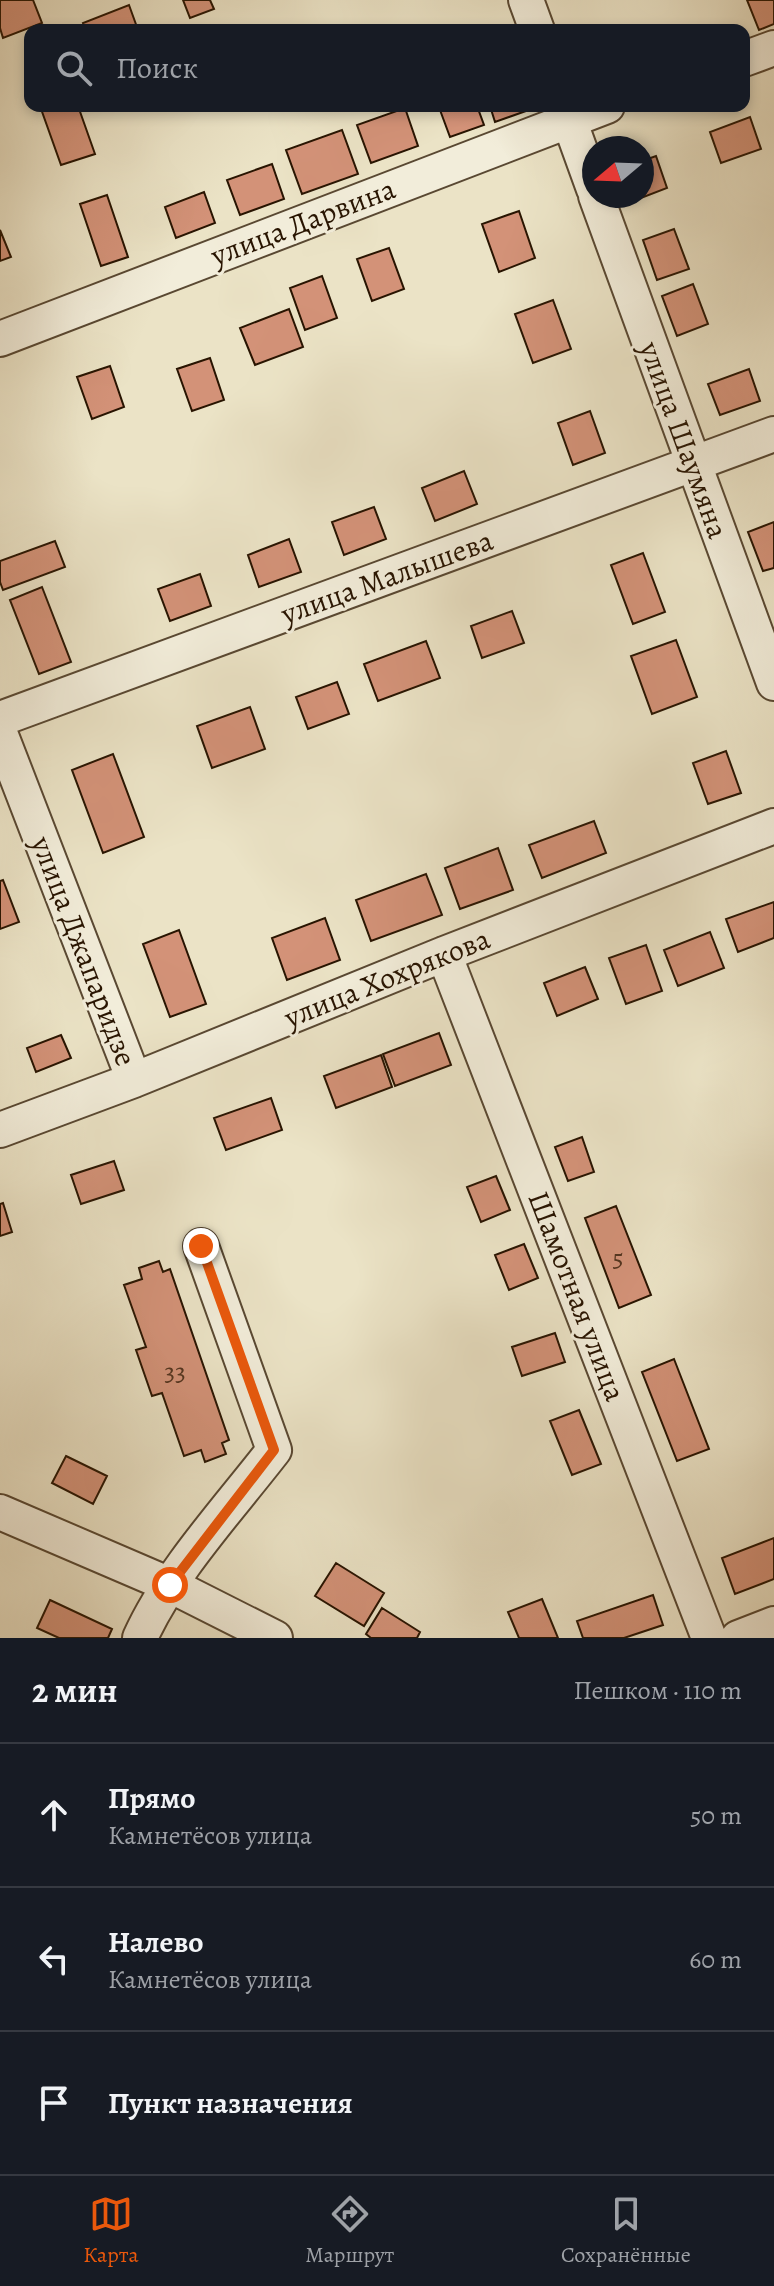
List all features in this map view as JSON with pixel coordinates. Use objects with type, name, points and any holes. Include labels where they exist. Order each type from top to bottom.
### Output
[{"type":"street","points":[[526,0],[535,24]]},
{"type":"street","points":[[750,57],[774,48]]},
{"type":"street","points":[[567,113],[582,155]]},
{"type":"street","name":"улица Дарвина","points":[[0,339],[567,113]]},
{"type":"street","name":"улица Шаумяна","points":[[600,208],[774,683]]},
{"type":"street","name":"улица Малышева","points":[[0,719],[774,434]]},
{"type":"street","name":"улица Джапаридзе","points":[[0,733],[134,1080]]},
{"type":"street","name":"улица Хохрякова","points":[[0,1130],[134,1080],[444,954],[774,826]]},
{"type":"street","name":"Шамотная улица","points":[[444,954],[709,1638]]},
{"type":"street","points":[[140,1638],[170,1585],[274,1450],[201,1246]]},
{"type":"street","points":[[0,1512],[170,1585],[275,1638]]},
{"type":"street","points":[[738,1638],[774,1624]]},
{"type":"building","points":[[0,0],[33,0],[42,23],[24,24],[24,30],[3,38]]},
{"type":"building","points":[[183,0],[210,0],[214,9],[190,18]]},
{"type":"building","points":[[747,0],[774,0],[774,24],[759,30]]},
{"type":"building","points":[[129,5],[136,24],[83,24]]},
{"type":"building","points":[[42,112],[80,112],[95,154],[61,165]]},
{"type":"building","points":[[394,112],[406,112],[418,146],[371,163],[357,125]]},
{"type":"building","points":[[441,112],[479,112],[484,125],[450,137]]},
{"type":"building","points":[[492,112],[523,112],[495,122]]},
{"type":"building","points":[[750,117],[761,149],[721,163],[710,132]]},
{"type":"building","points":[[342,130],[358,174],[302,194],[286,150]]},
{"type":"building","points":[[654,157],[667,188],[654,193]]},
{"type":"building","points":[[272,164],[284,199],[240,215],[227,180]]},
{"type":"building","points":[[204,192],[215,223],[176,238],[165,207]]},
{"type":"building","points":[[107,195],[128,257],[101,266],[80,204]]},
{"type":"building","points":[[519,211],[535,258],[499,272],[482,224]]},
{"type":"building","points":[[674,229],[689,269],[657,280],[643,240]]},
{"type":"building","points":[[0,230],[11,257],[0,261]]},
{"type":"building","points":[[389,248],[404,289],[372,301],[357,259]]},
{"type":"building","points":[[322,276],[337,318],[305,330],[290,288]]},
{"type":"building","points":[[693,284],[708,324],[677,336],[662,296]]},
{"type":"building","points":[[553,300],[571,349],[533,363],[515,314]]},
{"type":"building","points":[[289,309],[303,347],[255,365],[240,328]]},
{"type":"building","points":[[210,358],[224,400],[192,411],[177,369]]},
{"type":"building","points":[[110,366],[124,407],[92,419],[77,377]]},
{"type":"building","points":[[749,369],[760,401],[720,415],[708,384]]},
{"type":"building","points":[[590,411],[605,453],[573,465],[558,423]]},
{"type":"building","points":[[464,471],[477,504],[435,521],[422,488]]},
{"type":"building","points":[[374,507],[386,539],[344,555],[332,522]]},
{"type":"building","points":[[774,522],[774,568],[763,571],[748,532]]},
{"type":"building","points":[[289,539],[301,572],[259,587],[248,555]]},
{"type":"building","points":[[55,541],[65,567],[3,590],[0,561]]},
{"type":"building","points":[[643,553],[665,612],[633,624],[611,565]]},
{"type":"building","points":[[200,574],[211,606],[170,621],[158,589]]},
{"type":"building","points":[[42,587],[71,662],[39,674],[10,600]]},
{"type":"building","points":[[512,611],[524,643],[482,658],[471,626]]},
{"type":"building","points":[[676,640],[697,697],[652,714],[631,656]]},
{"type":"building","points":[[426,641],[440,678],[378,701],[364,664]]},
{"type":"building","points":[[337,682],[349,714],[308,729],[296,697]]},
{"type":"building","points":[[250,707],[265,749],[212,768],[197,726]]},
{"type":"building","points":[[726,751],[741,793],[708,804],[693,763]]},
{"type":"building","points":[[113,754],[144,837],[103,853],[72,770]]},
{"type":"building","points":[[594,821],[606,853],[542,878],[529,845]]},
{"type":"building","points":[[498,848],[513,890],[460,909],[445,868]]},
{"type":"building","points":[[426,874],[442,915],[371,941],[356,900]]},
{"type":"building","points":[[3,880],[19,922],[0,929],[0,881]]},
{"type":"building","points":[[774,902],[774,938],[738,952],[726,919]]},
{"type":"building","points":[[325,918],[340,960],[287,980],[272,938]]},
{"type":"building","points":[[179,930],[206,1004],[170,1017],[143,944]]},
{"type":"building","points":[[710,932],[724,968],[678,986],[664,950]]},
{"type":"building","points":[[646,945],[662,991],[626,1004],[609,958]]},
{"type":"building","points":[[585,967],[598,999],[557,1016],[544,983]]},
{"type":"building","points":[[439,1033],[451,1065],[395,1086],[383,1054]]},
{"type":"building","points":[[61,1035],[71,1058],[36,1072],[27,1048]]},
{"type":"building","points":[[381,1055],[392,1087],[336,1108],[324,1076]]},
{"type":"building","points":[[271,1098],[282,1130],[226,1150],[214,1118]]},
{"type":"building","points":[[582,1137],[594,1172],[568,1181],[555,1147]]},
{"type":"building","points":[[114,1161],[124,1190],[81,1204],[71,1175]]},
{"type":"building","points":[[496,1176],[510,1210],[481,1222],[467,1187]]},
{"type":"building","points":[[3,1203],[12,1232],[0,1236],[0,1204]]},
{"type":"building","points":[[616,1206],[651,1295],[619,1308],[585,1218]]},
{"type":"building","points":[[524,1244],[538,1278],[509,1290],[495,1255]]},
{"type":"building","points":[[159,1261],[163,1272],[170,1269],[229,1440],[222,1443],[226,1454],[205,1462],[201,1450],[184,1456],[162,1393],[152,1396],[136,1350],[146,1347],[124,1285],[142,1279],[139,1268]]},
{"type":"building","points":[[555,1333],[565,1362],[522,1376],[512,1347]]},
{"type":"building","points":[[674,1359],[709,1449],[677,1461],[642,1372]]},
{"type":"building","points":[[579,1410],[601,1464],[572,1475],[550,1421]]},
{"type":"building","points":[[66,1456],[107,1476],[93,1504],[52,1483]]},
{"type":"building","points":[[774,1538],[774,1579],[735,1594],[722,1558]]},
{"type":"building","points":[[336,1563],[384,1593],[364,1626],[315,1596]]},
{"type":"building","points":[[653,1595],[663,1625],[624,1638],[583,1638],[577,1621]]},
{"type":"building","points":[[542,1599],[558,1638],[519,1638],[508,1612]]},
{"type":"building","points":[[50,1600],[112,1629],[108,1638],[59,1638],[37,1628]]},
{"type":"building","points":[[382,1608],[420,1632],[417,1638],[371,1638],[366,1634]]},
{"type":"route","points":[[170,1585],[274,1450],[201,1246]]}]
